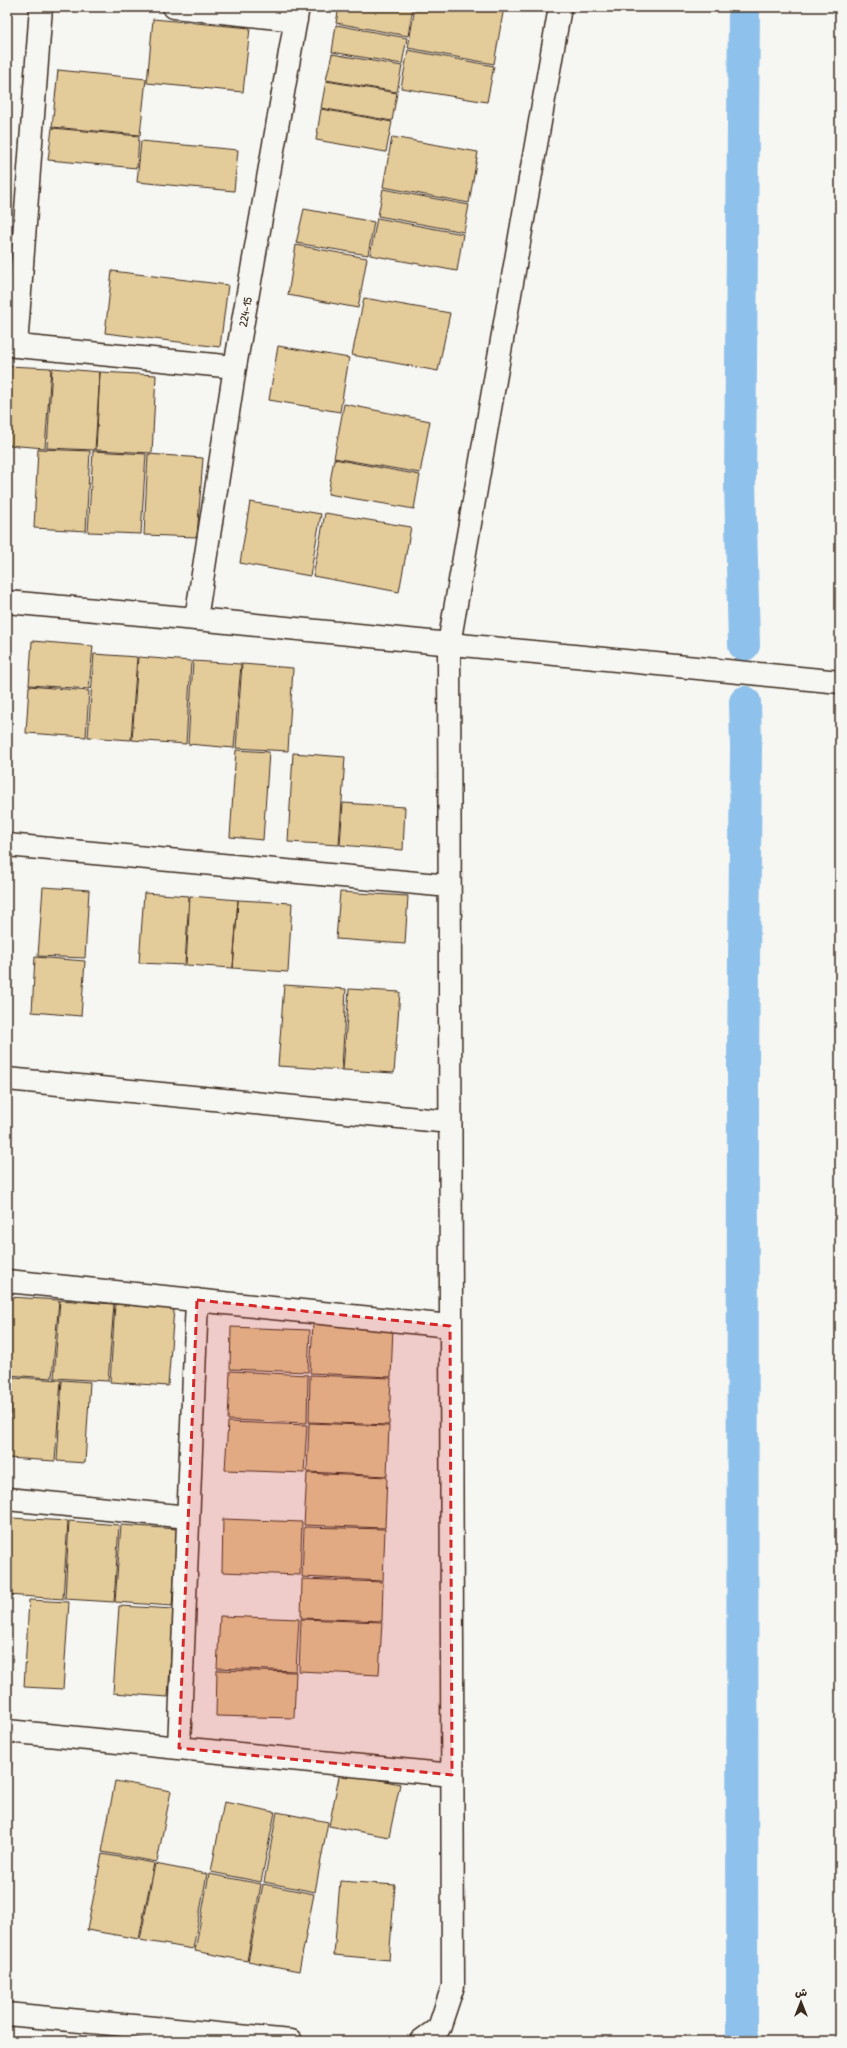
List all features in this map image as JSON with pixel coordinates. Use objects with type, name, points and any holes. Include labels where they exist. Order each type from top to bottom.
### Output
[{"type":"street","points":[[42,7],[11,346],[235,367]]},
{"type":"street","points":[[174,7],[297,14]]},
{"type":"street","points":[[421,2041],[439,2028],[453,1986],[449,644],[560,7]]},
{"type":"street","name":"224-15","points":[[196,619],[235,367],[297,14]]},
{"type":"street","points":[[7,602],[840,682]]},
{"type":"street","points":[[7,845],[449,886]]},
{"type":"street","points":[[7,1079],[450,1122]]},
{"type":"street","points":[[7,1281],[450,1326]]},
{"type":"street","points":[[179,1748],[197,1300]]},
{"type":"street","points":[[7,1499],[188,1517]]},
{"type":"street","points":[[7,1731],[452,1775]]},
{"type":"street","points":[[7,2014],[291,2041]]},
{"type":"highlighted area","points":[[197,1300],[450,1326],[452,1775],[179,1748]]},
{"type":"building","points":[[339,7],[413,7],[408,36],[336,23]]},
{"type":"building","points":[[415,7],[504,7],[494,64],[408,48]]},
{"type":"building","points":[[153,19],[250,28],[243,92],[147,83]]},
{"type":"building","points":[[336,25],[407,38],[402,64],[332,52]]},
{"type":"building","points":[[408,50],[494,66],[487,102],[401,88]]},
{"type":"building","points":[[332,54],[402,66],[397,92],[326,80]]},
{"type":"building","points":[[58,70],[146,79],[140,135],[52,127]]},
{"type":"building","points":[[326,81],[397,93],[392,121],[321,108]]},
{"type":"building","points":[[321,109],[392,122],[386,152],[316,140]]},
{"type":"building","points":[[52,128],[139,136],[137,168],[48,160]]},
{"type":"building","points":[[392,137],[478,152],[469,203],[383,187]]},
{"type":"building","points":[[141,141],[238,150],[234,191],[137,182]]},
{"type":"building","points":[[383,189],[469,205],[464,232],[378,216]]},
{"type":"building","points":[[304,209],[374,222],[368,255],[296,243]]},
{"type":"building","points":[[377,218],[463,234],[457,271],[370,255]]},
{"type":"building","points":[[296,245],[367,258],[358,308],[288,295]]},
{"type":"building","points":[[112,271],[228,285],[220,347],[105,333]]},
{"type":"building","points":[[364,298],[450,313],[438,371],[352,355]]},
{"type":"building","points":[[278,346],[349,358],[340,412],[269,400]]},
{"type":"building","points":[[7,366],[51,368],[45,448],[7,445]]},
{"type":"building","points":[[52,368],[100,372],[95,450],[47,448]]},
{"type":"building","points":[[100,372],[156,375],[152,453],[96,450]]},
{"type":"building","points":[[344,404],[430,421],[420,473],[334,458]]},
{"type":"building","points":[[38,449],[90,451],[86,531],[34,528]]},
{"type":"building","points":[[93,451],[146,454],[141,534],[88,532]]},
{"type":"building","points":[[148,454],[203,458],[197,537],[144,535]]},
{"type":"building","points":[[334,459],[420,475],[414,509],[328,494]]},
{"type":"building","points":[[250,502],[321,514],[310,576],[240,563]]},
{"type":"building","points":[[325,513],[411,527],[399,592],[313,576]]},
{"type":"building","points":[[32,641],[93,646],[89,689],[29,685]]},
{"type":"building","points":[[94,654],[137,657],[131,740],[88,737]]},
{"type":"building","points":[[138,657],[191,661],[186,744],[132,740]]},
{"type":"building","points":[[193,661],[241,664],[234,748],[188,744]]},
{"type":"building","points":[[242,664],[293,668],[288,751],[236,748]]},
{"type":"building","points":[[29,686],[89,691],[86,737],[26,733]]},
{"type":"building","points":[[236,750],[269,752],[263,840],[230,837]]},
{"type":"building","points":[[293,753],[345,757],[339,845],[288,842]]},
{"type":"building","points":[[343,803],[405,807],[403,850],[340,845]]},
{"type":"building","points":[[43,887],[89,890],[85,958],[38,956]]},
{"type":"building","points":[[340,892],[408,896],[405,944],[336,939]]},
{"type":"building","points":[[144,893],[189,896],[185,965],[139,963]]},
{"type":"building","points":[[190,896],[238,900],[233,968],[186,965]]},
{"type":"building","points":[[238,900],[292,903],[288,972],[233,968]]},
{"type":"building","points":[[35,957],[85,961],[81,1016],[32,1012]]},
{"type":"building","points":[[284,985],[346,989],[342,1070],[278,1066]]},
{"type":"building","points":[[349,989],[400,992],[394,1073],[343,1070]]},
{"type":"building","points":[[10,1297],[59,1300],[52,1378],[7,1375],[7,1337]]},
{"type":"building","points":[[60,1300],[114,1304],[108,1381],[54,1378]]},
{"type":"building","points":[[115,1304],[174,1309],[168,1386],[110,1382]]},
{"type":"building","points":[[313,1324],[393,1327],[391,1377],[310,1373]]},
{"type":"building","points":[[231,1327],[310,1330],[308,1372],[230,1369]]},
{"type":"building","points":[[230,1371],[308,1375],[307,1423],[228,1420]]},
{"type":"building","points":[[7,1375],[11,1376],[7,1425]]},
{"type":"building","points":[[310,1375],[391,1378],[389,1425],[309,1422]]},
{"type":"building","points":[[13,1377],[61,1380],[55,1461],[7,1458]]},
{"type":"building","points":[[62,1380],[90,1382],[85,1463],[57,1461]]},
{"type":"building","points":[[228,1422],[307,1425],[304,1473],[225,1470]]},
{"type":"building","points":[[309,1423],[389,1426],[387,1476],[307,1472]]},
{"type":"building","points":[[307,1473],[387,1477],[385,1528],[304,1525]]},
{"type":"building","points":[[11,1518],[68,1521],[63,1599],[7,1595]]},
{"type":"building","points":[[223,1519],[302,1522],[300,1575],[222,1572]]},
{"type":"building","points":[[69,1521],[119,1525],[114,1602],[65,1599]]},
{"type":"building","points":[[121,1525],[178,1529],[172,1606],[115,1602]]},
{"type":"building","points":[[304,1527],[385,1529],[383,1581],[302,1577]]},
{"type":"building","points":[[302,1579],[383,1582],[382,1621],[301,1618]]},
{"type":"building","points":[[29,1600],[69,1602],[63,1689],[24,1687]]},
{"type":"building","points":[[119,1606],[174,1609],[168,1697],[113,1693]]},
{"type":"building","points":[[220,1616],[299,1619],[296,1671],[217,1668]]},
{"type":"building","points":[[301,1619],[382,1622],[379,1675],[299,1671]]},
{"type":"building","points":[[217,1670],[296,1672],[294,1718],[216,1716]]},
{"type":"building","points":[[7,1760],[12,1761],[7,1788]]},
{"type":"building","points":[[340,1772],[400,1784],[389,1837],[329,1826]]},
{"type":"building","points":[[115,1781],[171,1791],[157,1862],[102,1852]]},
{"type":"building","points":[[224,1802],[275,1812],[261,1882],[211,1872]]},
{"type":"building","points":[[277,1812],[328,1822],[315,1892],[264,1882]]},
{"type":"building","points":[[102,1854],[154,1863],[139,1939],[87,1930]]},
{"type":"building","points":[[155,1864],[207,1874],[193,1949],[140,1940]]},
{"type":"building","points":[[209,1874],[261,1884],[247,1961],[195,1951]]},
{"type":"building","points":[[340,1881],[395,1885],[389,1960],[334,1955]]},
{"type":"building","points":[[263,1884],[314,1894],[299,1971],[248,1961]]},
{"type":"waterway","points":[[744,7],[740,482],[744,645]]},
{"type":"waterway","points":[[742,2041],[745,702]]}]
